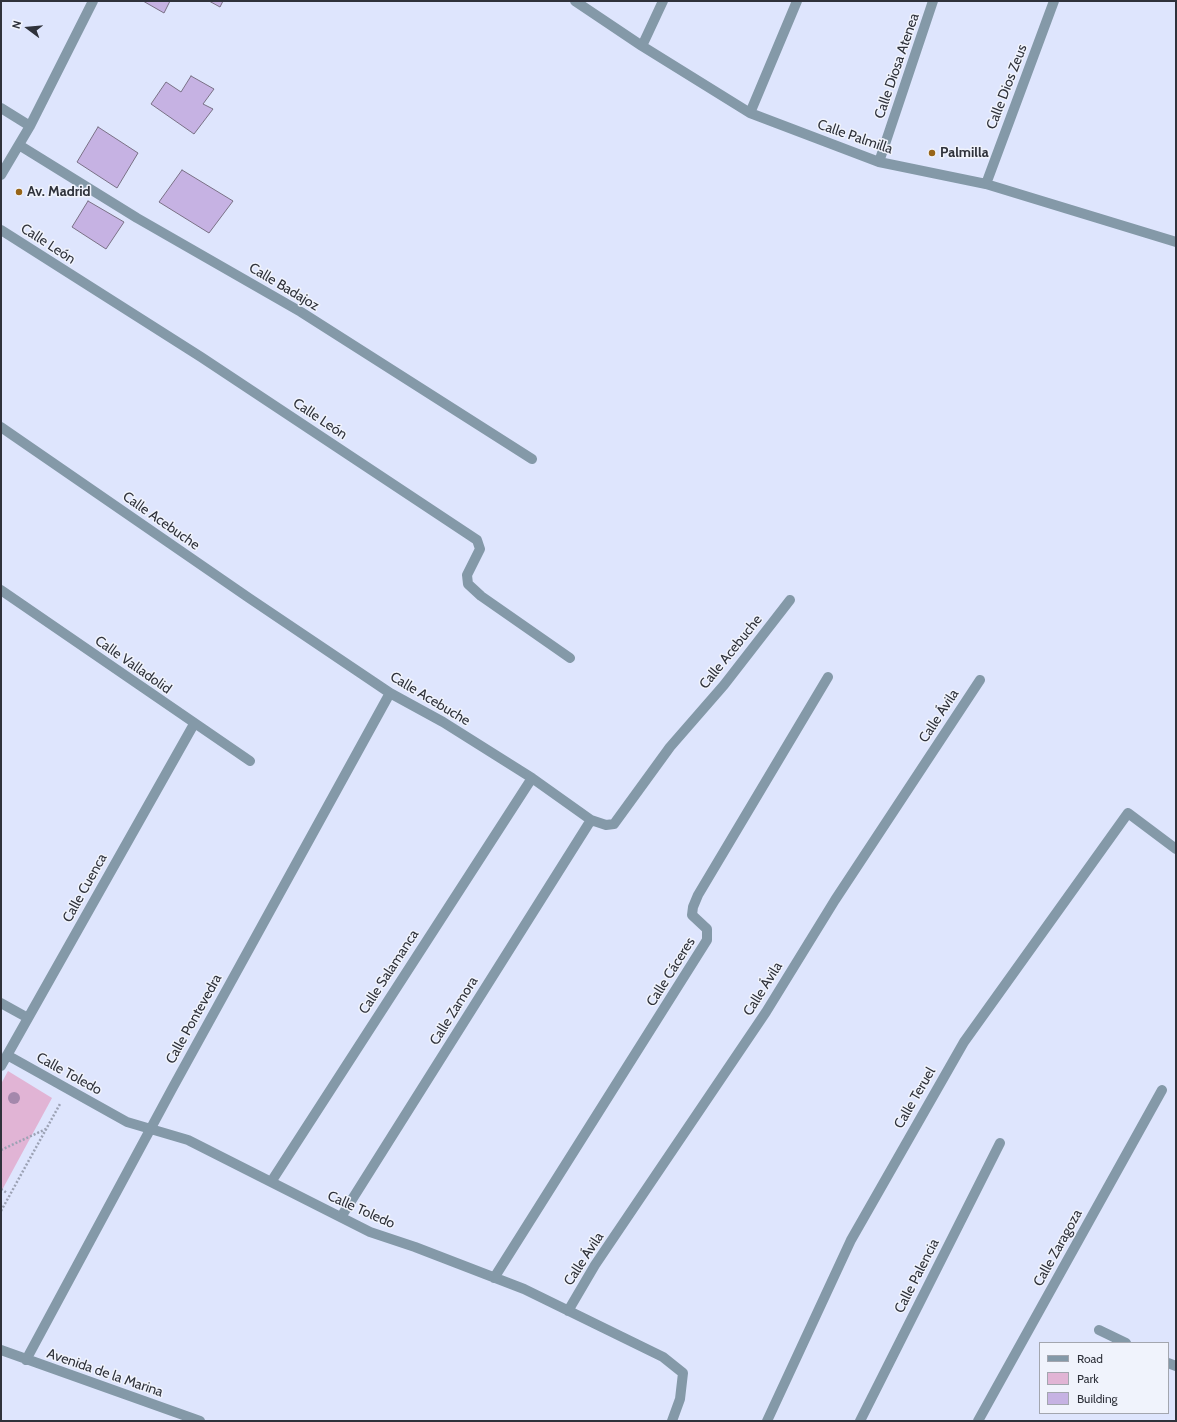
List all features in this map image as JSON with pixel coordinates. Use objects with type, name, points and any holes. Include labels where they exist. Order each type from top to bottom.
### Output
[{"type":"street","name":"Calle Palmilla","points":[[575,1],[642,46],[750,113],[879,162],[986,184],[1176,242]]},
{"type":"street","points":[[642,46],[663,1]]},
{"type":"street","points":[[750,113],[797,1]]},
{"type":"street","name":"Calle Diosa Atenea","points":[[879,162],[934,1]]},
{"type":"street","name":"Calle Dios Zeus","points":[[986,184],[1054,1]]},
{"type":"street","points":[[1,175],[30,126],[89,2]]},
{"type":"street","points":[[1,108],[30,126]]},
{"type":"street","name":"Calle Badajoz","points":[[19,145],[137,218],[301,312],[532,459]]},
{"type":"street","name":"Calle León","points":[[1,230],[201,357],[477,540],[480,549],[467,575],[468,584],[481,596],[570,658]]},
{"type":"street","name":"Calle Acebuche","points":[[1,427],[242,594],[390,693],[442,722],[532,778],[591,820],[606,825],[614,824],[670,747],[724,685],[790,600]]},
{"type":"street","name":"Calle Valladolid","points":[[1,590],[194,724],[250,761]]},
{"type":"street","name":"Calle Cáceres","points":[[494,1278],[707,940],[707,930],[692,915],[693,907],[698,895],[828,677]]},
{"type":"street","name":"Calle Ávila","points":[[568,1311],[600,1259],[766,1012],[835,900],[980,680]]},
{"type":"street","name":"Calle Pontevedra","points":[[26,1360],[150,1130],[390,693]]},
{"type":"street","name":"Calle Cuenca","points":[[1,1066],[194,724]]},
{"type":"street","name":"Calle Salamanca","points":[[271,1182],[532,778]]},
{"type":"street","name":"Calle Teruel","points":[[767,1421],[851,1240],[964,1042],[1128,813],[1176,849]]},
{"type":"street","name":"Calle Zamora","points":[[341,1217],[591,820]]},
{"type":"street","points":[[1,1003],[28,1018]]},
{"type":"street","name":"Calle Toledo","points":[[7,1055],[126,1122],[188,1140],[370,1232],[415,1247],[524,1289],[663,1357],[683,1373],[680,1399],[672,1421]]},
{"type":"street","name":"Calle Zaragoza","points":[[978,1421],[1162,1090]]},
{"type":"street","name":"Calle Palencia","points":[[860,1421],[1000,1143]]},
{"type":"street","points":[[1099,1330],[1124,1342]]},
{"type":"street","name":"Avenida de la Marina","points":[[1,1350],[200,1421]]},
{"type":"path","points":[[1,1211],[68,1090]]},
{"type":"path","points":[[1,1150],[46,1129]]},
{"type":"path","points":[[1,1189],[7,1193]]},
{"type":"green space","points":[[8,1071],[52,1098],[1,1192],[1,1084]]},
{"type":"building","points":[[143,1],[170,1],[164,13]]},
{"type":"building","points":[[209,1],[223,1],[220,7]]},
{"type":"building","points":[[191,76],[214,89],[203,104],[213,109],[194,134],[151,104],[166,82],[181,92]]},
{"type":"building","points":[[98,127],[138,153],[117,188],[77,162]]},
{"type":"building","points":[[182,170],[233,201],[209,233],[159,202]]},
{"type":"building","points":[[88,201],[124,222],[106,249],[72,227]]},
{"type":"place","name":"Palmilla","points":[[932,153]]},
{"type":"place","name":"Av. Madrid","points":[[19,192]]}]
